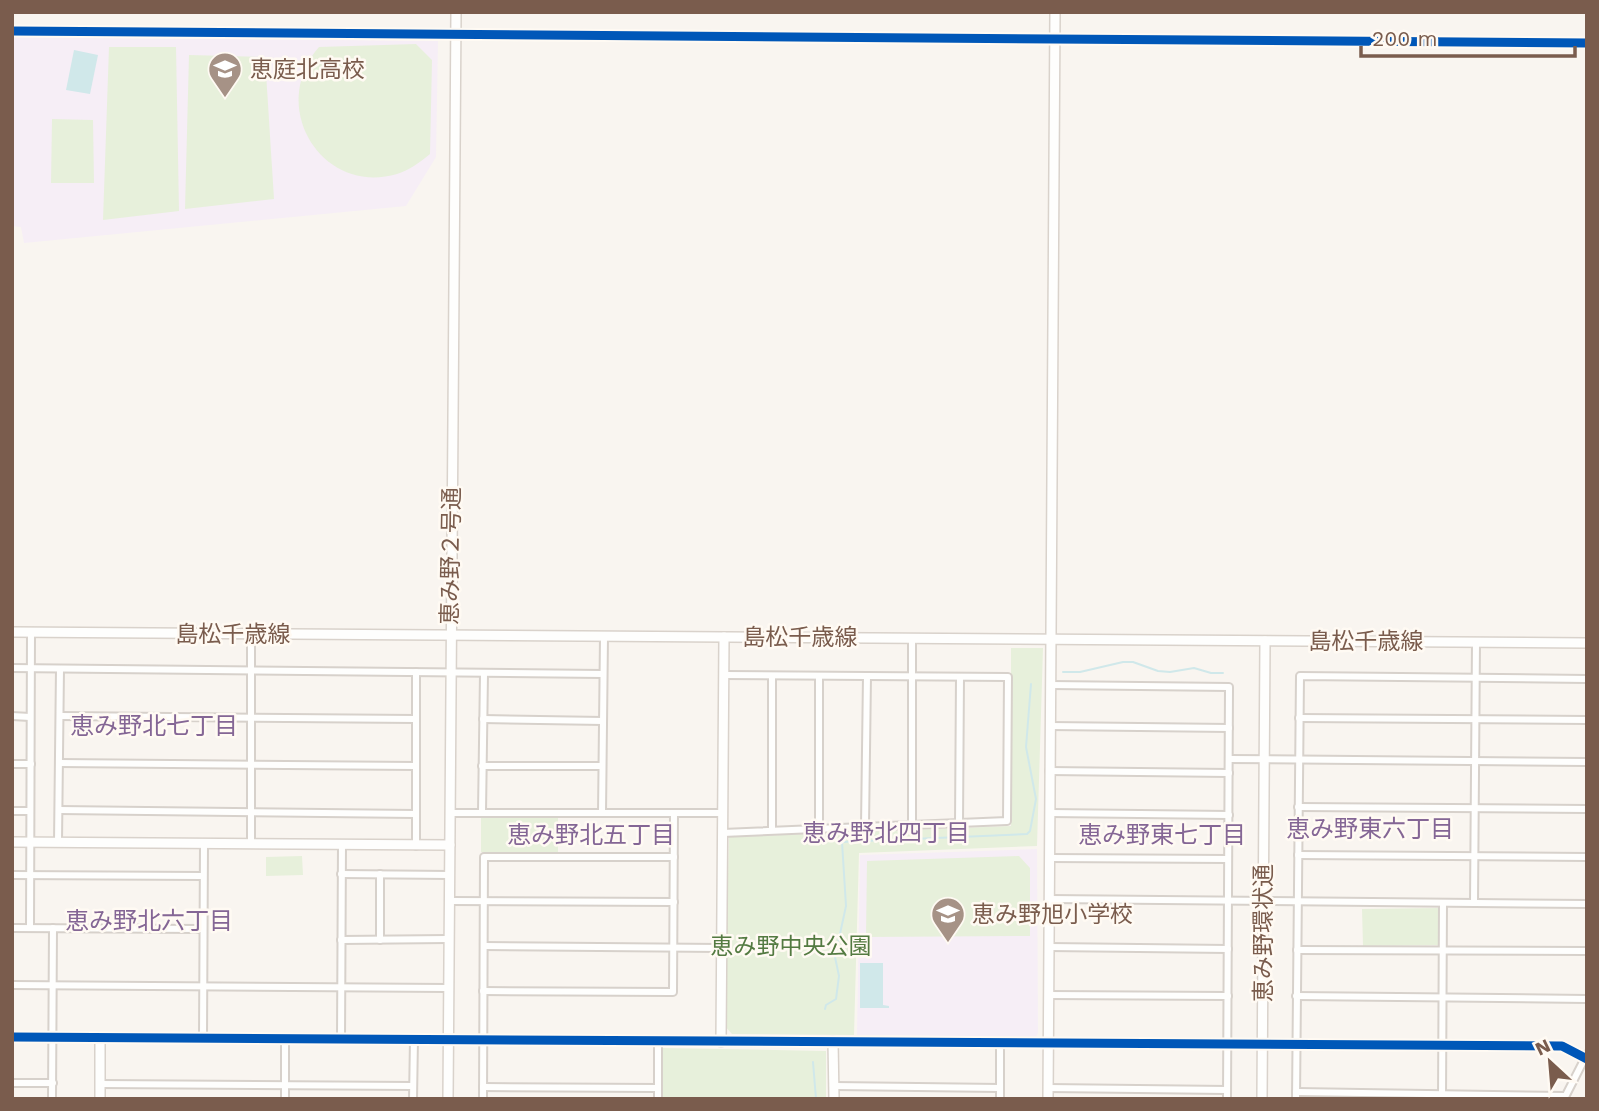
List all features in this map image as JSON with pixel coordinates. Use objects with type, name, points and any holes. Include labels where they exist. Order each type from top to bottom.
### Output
[{"type":"street","name":"恵み野２号通","points":[[448,1099],[451,33],[456,12]]},
{"type":"street","points":[[1048,1099],[1055,12]]},
{"type":"street","points":[[12,31],[1587,43]]},
{"type":"street","name":"島松千歳線","points":[[12,632],[1587,643]]},
{"type":"street","points":[[30,928],[31,632]]},
{"type":"street","points":[[251,634],[251,844]]},
{"type":"street","points":[[602,813],[604,636]]},
{"type":"street","points":[[722,1042],[724,637]]},
{"type":"street","points":[[912,638],[912,825]]},
{"type":"street","name":"恵み野環状通","points":[[1262,1099],[1265,641]]},
{"type":"street","points":[[1474,903],[1476,642]]},
{"type":"street","points":[[12,668],[603,674]]},
{"type":"street","points":[[58,842],[60,669]]},
{"type":"street","points":[[416,672],[416,846]]},
{"type":"street","points":[[482,812],[484,674]]},
{"type":"street","points":[[723,833],[1007,821],[1008,677],[724,674]]},
{"type":"street","points":[[772,676],[772,830]]},
{"type":"street","points":[[819,676],[819,828]]},
{"type":"street","points":[[865,827],[867,676]]},
{"type":"street","points":[[12,1037],[1048,1042],[1227,1045],[1296,1045],[1443,1045],[1562,1046],[1586,1057],[1564,1097],[1296,1096],[1296,1045],[1296,996],[1298,760],[1300,676],[1587,678]]},
{"type":"street","points":[[959,824],[960,677]]},
{"type":"street","points":[[1051,685],[1229,687],[1227,1099]]},
{"type":"street","points":[[12,716],[30,716]]},
{"type":"street","points":[[60,716],[415,719]]},
{"type":"street","points":[[1299,718],[1587,720]]},
{"type":"street","points":[[483,719],[603,720]]},
{"type":"street","points":[[1050,726],[1229,728]]},
{"type":"street","points":[[1229,759],[1587,762]]},
{"type":"street","points":[[59,762],[416,766]]},
{"type":"street","points":[[12,764],[31,764]]},
{"type":"street","points":[[482,766],[602,766]]},
{"type":"street","points":[[1049,771],[1229,773]]},
{"type":"street","points":[[1298,807],[1587,809]]},
{"type":"street","points":[[59,810],[416,814]]},
{"type":"street","points":[[12,811],[30,811]]},
{"type":"street","points":[[450,813],[723,813]]},
{"type":"street","points":[[484,991],[673,992],[674,813]]},
{"type":"street","points":[[1049,813],[1229,815]]},
{"type":"street","points":[[12,842],[450,845]]},
{"type":"street","points":[[203,1038],[204,844]]},
{"type":"street","points":[[341,1039],[342,844]]},
{"type":"street","points":[[1298,855],[1587,857]]},
{"type":"street","points":[[482,1099],[484,857],[674,857]]},
{"type":"street","points":[[1050,858],[1228,859]]},
{"type":"street","points":[[341,874],[450,875]]},
{"type":"street","points":[[380,874],[380,940]]},
{"type":"street","points":[[12,875],[203,876]]},
{"type":"street","points":[[1049,899],[1587,904]]},
{"type":"street","points":[[450,901],[674,902]]},
{"type":"street","points":[[1442,1096],[1443,903]]},
{"type":"street","points":[[12,928],[203,929]]},
{"type":"street","points":[[52,1099],[54,928]]},
{"type":"street","points":[[341,940],[448,939]]},
{"type":"street","points":[[484,946],[721,948]]},
{"type":"street","points":[[1049,947],[1228,949]]},
{"type":"street","points":[[1297,950],[1587,951]]},
{"type":"street","points":[[12,985],[448,988]]},
{"type":"street","points":[[1048,995],[1228,996]]},
{"type":"street","points":[[1296,996],[1587,999]]},
{"type":"street","points":[[100,1037],[100,1099]]},
{"type":"street","points":[[285,1038],[285,1099]]},
{"type":"street","points":[[414,1039],[414,1099]]},
{"type":"street","points":[[658,1041],[658,1099]]},
{"type":"street","points":[[833,1041],[834,1099]]},
{"type":"street","points":[[1000,1042],[1000,1099]]},
{"type":"street","points":[[12,1083],[52,1083]]},
{"type":"street","points":[[100,1084],[413,1086]]},
{"type":"street","points":[[834,1086],[1000,1088]]},
{"type":"street","points":[[483,1087],[658,1088]]},
{"type":"street","points":[[1048,1088],[1227,1090]]},
{"type":"shaded area","name":"恵庭北高校","points":[[12,37],[438,41],[436,157],[406,206],[24,243],[21,227],[12,226]]},
{"type":"shaded area","name":"恵み野旭小学校","points":[[1037,849],[1036,1037],[857,1035],[860,855]]},
{"type":"green space","points":[[416,44],[432,60],[430,154],[415,166],[397,174],[370,177],[346,172],[326,159],[310,141],[301,119],[299,95],[304,71],[319,47]]},
{"type":"green space","points":[[109,47],[176,47],[179,211],[103,220]]},
{"type":"green space","points":[[189,55],[265,57],[274,199],[185,209]]},
{"type":"green space","points":[[52,119],[93,120],[94,183],[51,183]]},
{"type":"green space","name":"恵み野中央公園","points":[[1011,648],[1043,648],[1037,846],[859,853],[854,1035],[732,1034],[724,1025],[729,837],[1011,826]]},
{"type":"green space","points":[[481,816],[558,817],[558,853],[481,852]]},
{"type":"green space","points":[[302,856],[303,875],[266,876],[266,857]]},
{"type":"green space","points":[[1019,856],[1030,868],[1030,936],[866,937],[867,861]]},
{"type":"green space","points":[[1438,908],[1439,945],[1363,946],[1362,909]]},
{"type":"green space","points":[[662,1048],[826,1051],[826,1099],[662,1099]]},
{"type":"water","points":[[74,50],[98,55],[90,94],[66,90]]},
{"type":"water","points":[[860,963],[883,963],[883,1005],[889,1008],[860,1008]]},
{"type":"waterway","points":[[1063,672],[1080,672],[1133,662],[1158,671],[1194,668],[1223,673]]},
{"type":"waterway","points":[[825,1009],[826,1005],[836,999],[839,976],[835,957],[846,906],[842,842],[1027,834],[1030,831],[1036,799],[1026,747],[1031,684]]},
{"type":"waterway","points":[[813,1062],[816,1099]]},
{"type":"cycle path","points":[[12,31],[1587,43]]},
{"type":"cycle path","points":[[12,1037],[1562,1046],[1587,1059]]},
{"type":"place","name":"恵庭北高校","points":[[225,99]]},
{"type":"place","name":"恵み野旭小学校","points":[[948,944]]},
{"type":"district","name":"恵み野北七丁目","points":[[154,726]]},
{"type":"district","name":"恵み野東六丁目","points":[[1370,829]]},
{"type":"district","name":"恵み野北四丁目","points":[[886,833]]},
{"type":"district","name":"恵み野北五丁目","points":[[591,835]]},
{"type":"district","name":"恵み野東七丁目","points":[[1162,835]]},
{"type":"district","name":"恵み野北六丁目","points":[[149,921]]}]
